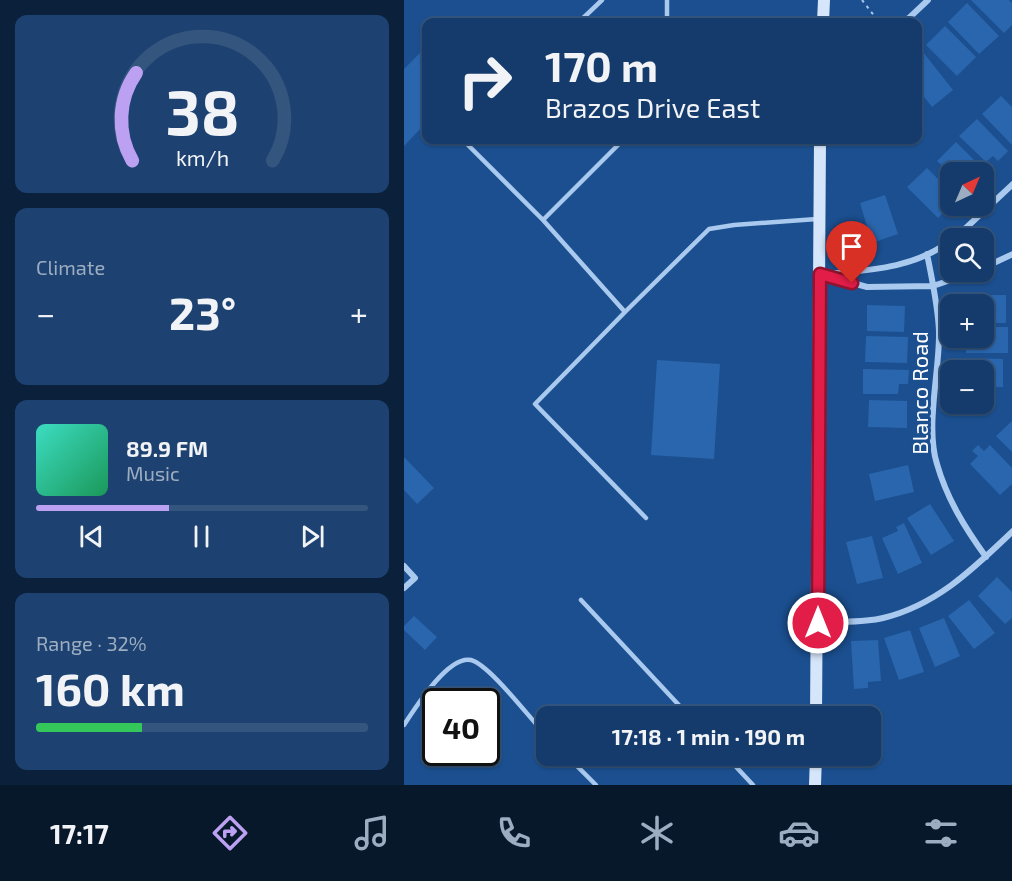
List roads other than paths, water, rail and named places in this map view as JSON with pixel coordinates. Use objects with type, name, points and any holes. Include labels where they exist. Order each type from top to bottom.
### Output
[{"type":"street","points":[[823,18],[824,0]]},
{"type":"street","points":[[909,18],[928,0]]},
{"type":"street","points":[[816,706],[820,144]]},
{"type":"street","points":[[964,228],[1013,184]]},
{"type":"street","points":[[820,274],[881,270],[940,248]]},
{"type":"street","name":"Blanco Road","points":[[927,254],[934,286],[939,331],[934,421],[936,463],[963,526],[986,556]]},
{"type":"street","points":[[994,263],[1013,254]]},
{"type":"street","points":[[820,274],[868,287],[934,286],[945,282]]},
{"type":"street","points":[[818,623],[882,618],[933,599],[968,574],[1013,531]]},
{"type":"street","points":[[404,566],[415,578],[404,588]]},
{"type":"street","points":[[815,785],[816,766]]},
{"type":"lane","points":[[583,18],[602,0]]},
{"type":"lane","points":[[666,0],[667,18]]},
{"type":"lane","points":[[467,144],[543,220],[625,312]]},
{"type":"lane","points":[[543,220],[619,144]]},
{"type":"lane","points":[[646,518],[535,404],[709,228],[820,219]]},
{"type":"lane","points":[[581,600],[680,706]]},
{"type":"lane","points":[[404,725],[422,696],[445,673],[460,661],[471,660],[485,668],[536,724]]},
{"type":"lane","points":[[577,766],[596,785]]},
{"type":"lane","points":[[735,766],[753,785]]}]
